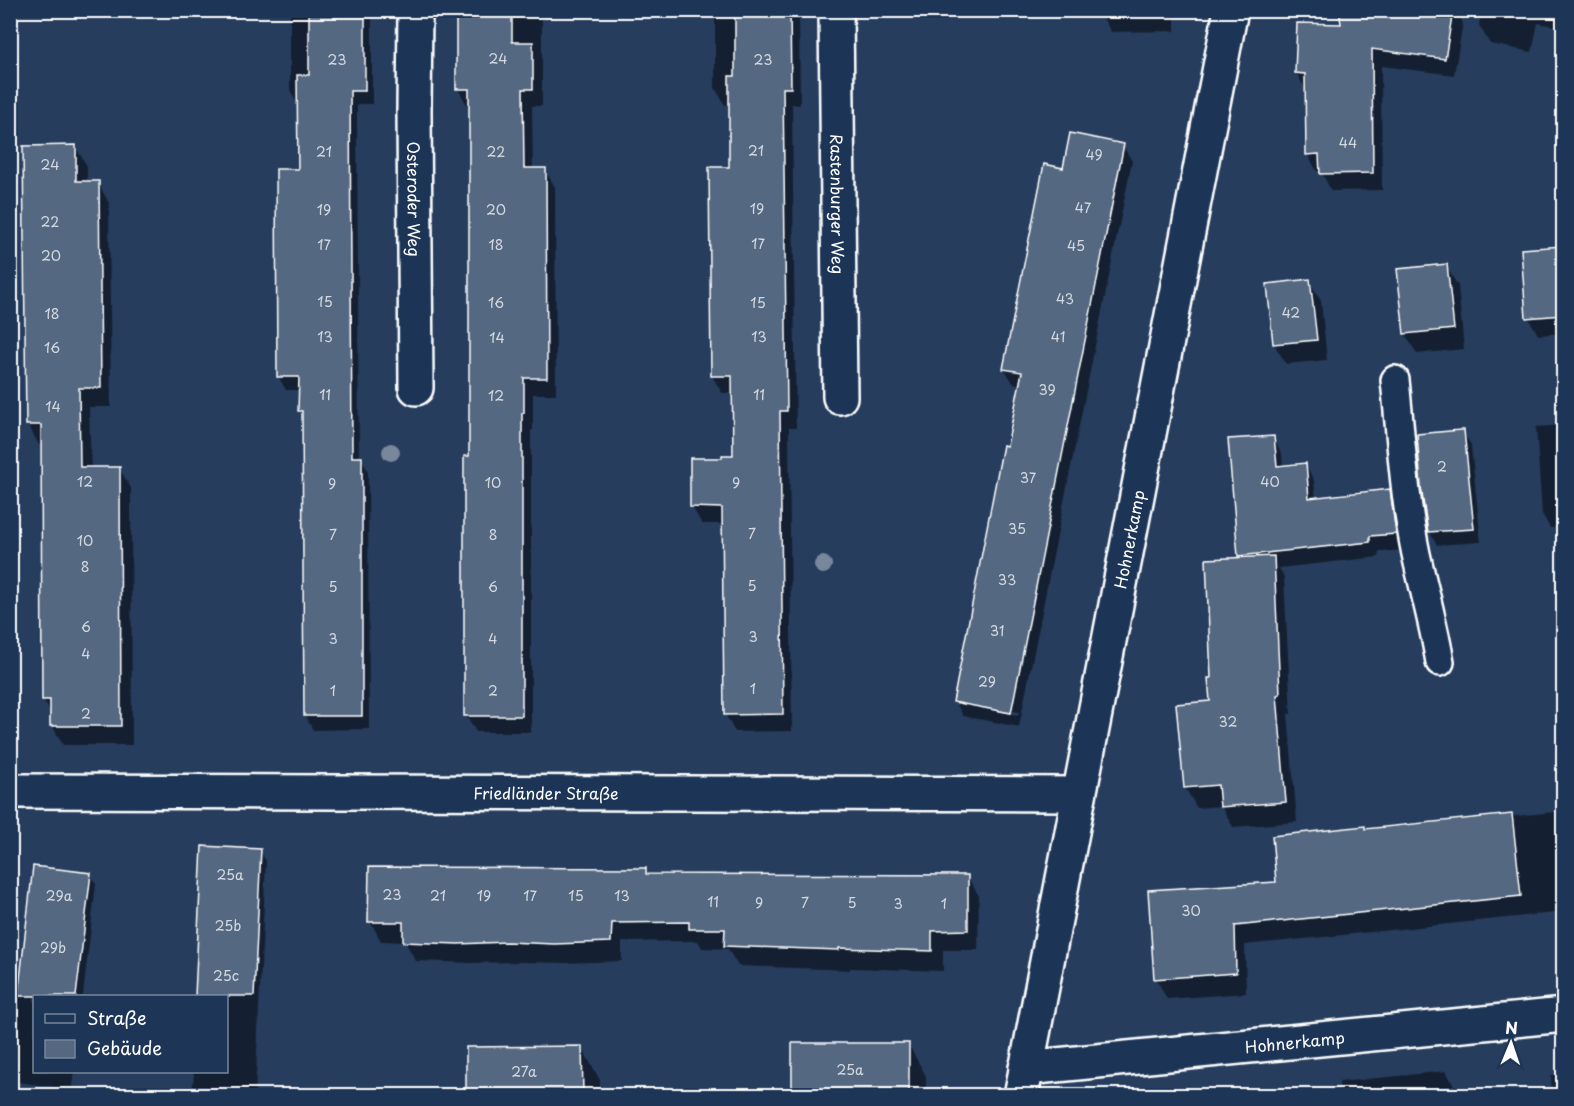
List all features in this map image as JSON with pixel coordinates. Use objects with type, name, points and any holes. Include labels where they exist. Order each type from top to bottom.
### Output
[{"type":"street","name":"Osteroder Weg","points":[[414,10],[416,388]]},
{"type":"street","name":"Rastenburger Weg","points":[[837,10],[840,397]]},
{"type":"street","name":"Hohnerkamp","points":[[1231,10],[1023,1082],[1563,1015]]},
{"type":"street","name":"Friedländer Straße","points":[[10,791],[1079,794]]},
{"type":"lane","points":[[1395,380],[1415,543],[1440,662]]},
{"type":"building","points":[[309,10],[365,10],[365,91],[350,91],[352,457],[362,457],[362,716],[304,716],[302,411],[298,411],[299,377],[277,377],[276,169],[298,169],[297,75],[309,75]]},
{"type":"building","points":[[456,10],[512,10],[512,42],[533,42],[533,89],[523,89],[524,168],[546,168],[547,378],[524,378],[524,413],[522,413],[522,716],[464,716],[464,456],[469,456],[469,89],[456,89]]},
{"type":"building","points":[[735,10],[790,10],[791,88],[783,88],[787,411],[780,411],[783,714],[724,715],[722,508],[690,507],[690,458],[722,458],[722,455],[733,455],[732,376],[711,376],[709,167],[729,167],[729,76],[735,76]]},
{"type":"building","points":[[1339,10],[1453,10],[1445,59],[1372,49],[1373,173],[1320,174],[1319,154],[1306,155],[1305,74],[1295,73],[1297,23],[1341,24]]},
{"type":"building","points":[[1070,133],[1124,144],[1011,713],[953,702],[1003,445],[1007,446],[1022,372],[1003,369],[1044,164],[1063,168]]},
{"type":"building","points":[[76,145],[76,181],[99,181],[101,388],[79,388],[80,467],[120,467],[121,726],[50,726],[50,700],[42,700],[41,425],[26,425],[23,146]]},
{"type":"building","points":[[1563,246],[1563,315],[1526,318],[1521,249]]},
{"type":"building","points":[[1447,264],[1454,329],[1404,334],[1397,269]]},
{"type":"building","points":[[1310,279],[1317,340],[1273,344],[1267,284]]},
{"type":"building","points":[[1464,430],[1474,529],[1428,532],[1421,487],[1417,434]]},
{"type":"building","points":[[1274,436],[1277,466],[1306,463],[1309,498],[1390,489],[1396,534],[1370,536],[1370,542],[1238,556],[1228,439]]},
{"type":"building","points":[[1274,556],[1280,694],[1277,695],[1286,802],[1220,807],[1218,785],[1184,788],[1176,704],[1210,701],[1206,559]]},
{"type":"building","points":[[1512,814],[1521,896],[1235,926],[1236,973],[1154,979],[1148,890],[1276,882],[1272,836]]},
{"type":"building","points":[[202,846],[261,849],[254,996],[195,995]]},
{"type":"building","points":[[33,866],[91,873],[76,995],[18,996]]},
{"type":"building","points":[[369,867],[646,868],[646,874],[968,875],[968,930],[932,931],[932,951],[724,946],[725,929],[689,929],[689,922],[612,923],[611,942],[458,944],[403,942],[403,922],[368,922]]},
{"type":"building","points":[[792,1043],[909,1043],[909,1095],[792,1095]]},
{"type":"building","points":[[582,1046],[583,1095],[466,1095],[466,1047]]}]
